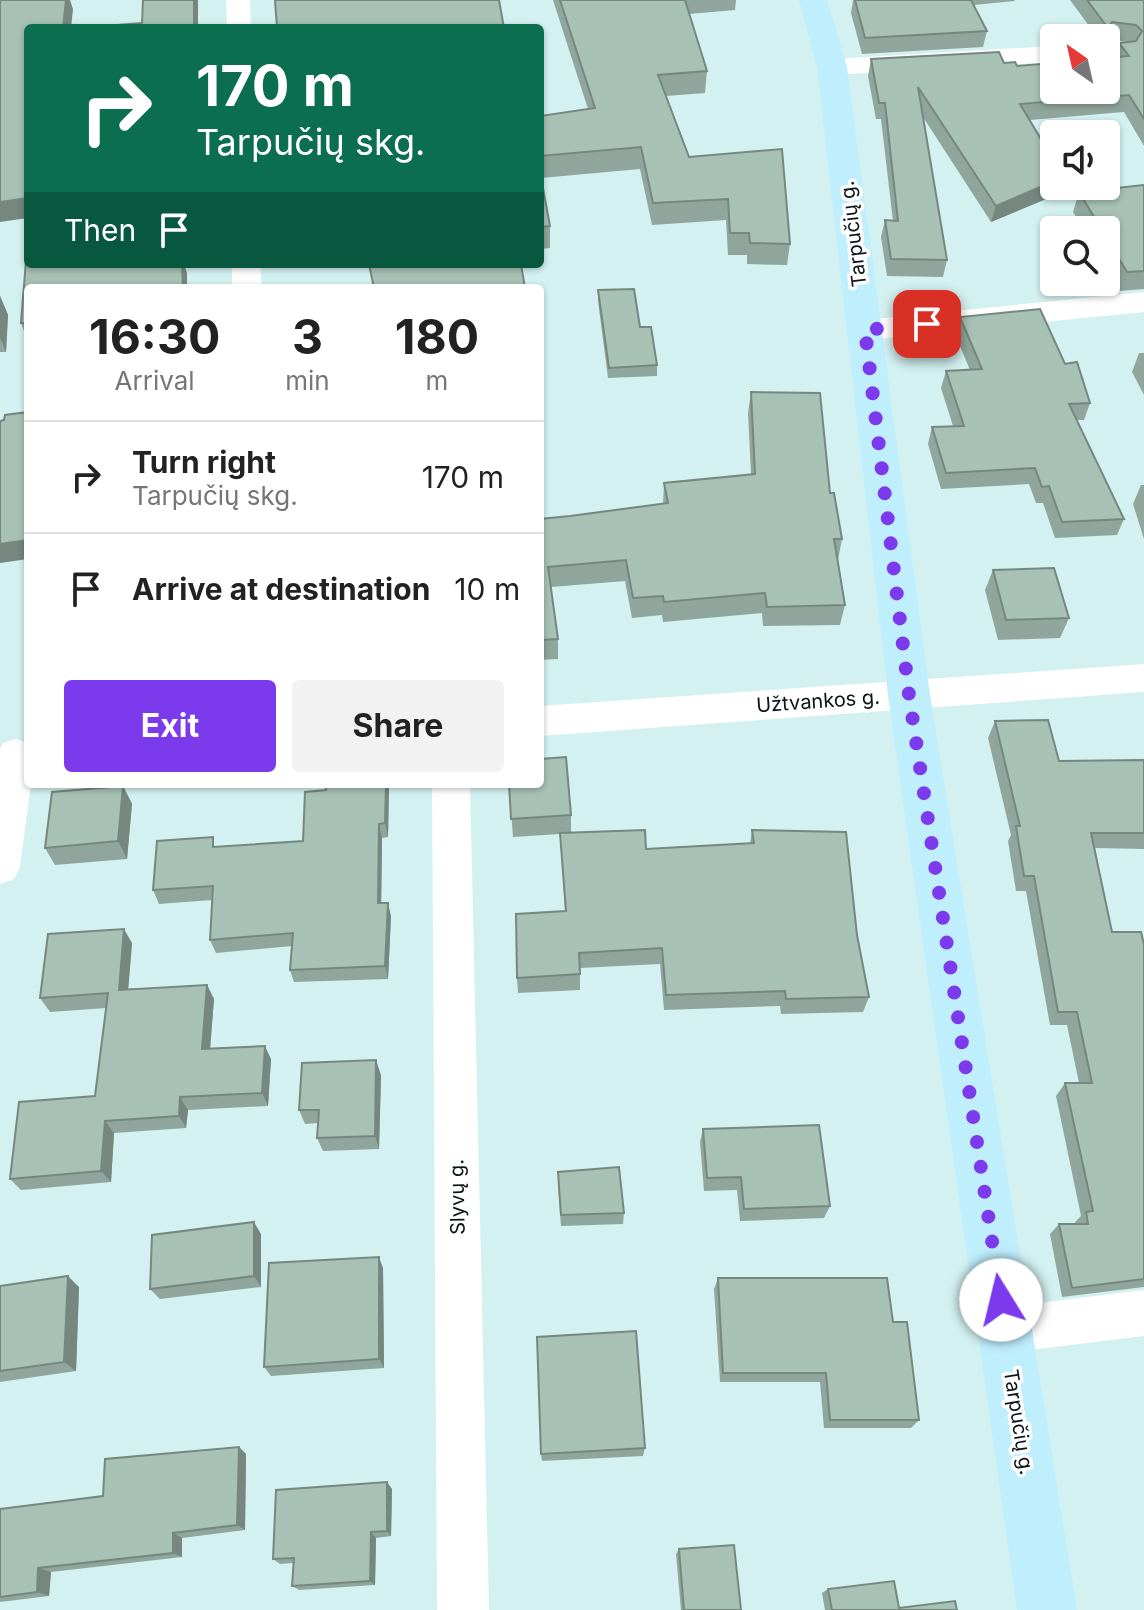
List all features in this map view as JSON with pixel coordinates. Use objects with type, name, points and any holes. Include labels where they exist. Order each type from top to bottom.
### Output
[{"type":"main road","name":"Tarpučių g.","points":[[813,0],[832,67],[909,695],[1047,1610]]},
{"type":"street","points":[[238,0],[239,24]]},
{"type":"street","points":[[832,67],[1040,55]]},
{"type":"street","points":[[865,330],[1144,302]]},
{"type":"street","name":"Užtvankos g.","points":[[544,721],[1144,678]]},
{"type":"street","points":[[0,867],[15,755]]},
{"type":"street","name":"Slyvų g.","points":[[451,788],[463,1610]]},
{"type":"street","points":[[1005,1330],[1144,1313]]},
{"type":"building","points":[[0,0],[66,0],[63,24],[24,24],[24,199],[0,202]]},
{"type":"building","points":[[143,0],[194,0],[194,24],[130,24],[142,23]]},
{"type":"building","points":[[275,0],[499,0],[503,24],[277,24]]},
{"type":"building","points":[[560,0],[685,0],[707,71],[658,75],[689,157],[782,149],[790,244],[750,243],[749,233],[730,233],[728,199],[653,203],[641,147],[544,156],[544,115],[595,108]]},
{"type":"building","points":[[855,0],[971,0],[987,31],[865,38]]},
{"type":"building","points":[[1087,0],[1144,0],[1144,119],[1129,95],[1120,96],[1120,57],[1129,56],[1120,43],[1136,41],[1142,31],[1136,25],[1105,24]]},
{"type":"building","points":[[999,52],[1004,63],[1015,62],[1017,66],[1040,64],[1040,102],[1020,104],[1040,138],[1040,187],[996,206],[918,87],[947,260],[891,259],[885,220],[898,221],[885,103],[879,103],[871,59]]},
{"type":"building","points":[[1144,185],[1144,271],[1127,272],[1120,260],[1120,216],[1094,216],[1084,200],[1120,200],[1120,188]]},
{"type":"building","points":[[544,194],[550,226],[544,227]]},
{"type":"building","points":[[25,268],[182,268],[183,284],[24,284]]},
{"type":"building","points":[[370,268],[522,268],[524,284],[373,284]]},
{"type":"building","points":[[24,285],[24,323],[21,323]]},
{"type":"building","points":[[634,289],[640,327],[651,327],[657,365],[609,368],[598,290]]},
{"type":"building","points":[[1040,309],[1065,364],[1077,362],[1090,403],[1069,404],[1124,519],[1062,522],[1049,486],[1042,487],[1035,468],[946,473],[932,427],[964,426],[946,371],[982,369],[960,317]]},
{"type":"building","points":[[751,392],[820,393],[830,493],[834,493],[842,539],[834,539],[845,605],[767,607],[765,593],[664,602],[663,596],[633,598],[626,560],[548,567],[558,639],[544,640],[544,519],[668,503],[664,483],[755,474]]},
{"type":"building","points":[[24,413],[24,541],[0,544],[0,421],[4,420],[5,415]]},
{"type":"building","points":[[1054,568],[1069,618],[1006,620],[993,570]]},
{"type":"building","points":[[1048,720],[1059,761],[1144,760],[1144,833],[1091,833],[1112,932],[1141,932],[1144,944],[1144,1279],[1072,1288],[1059,1224],[1088,1224],[1086,1212],[1093,1211],[1065,1083],[1092,1083],[1077,1012],[1058,1012],[1034,876],[1024,876],[1016,826],[1020,826],[995,721]]},
{"type":"building","points":[[566,757],[571,815],[511,819],[509,788],[544,788],[544,759]]},
{"type":"building","points":[[123,788],[118,841],[45,848],[52,792]]},
{"type":"building","points":[[386,788],[385,823],[379,824],[378,903],[388,903],[385,966],[290,970],[293,933],[210,940],[213,886],[153,890],[157,841],[213,837],[213,847],[303,841],[305,792]]},
{"type":"building","points":[[645,830],[646,849],[754,843],[752,830],[846,832],[857,935],[869,997],[786,999],[785,991],[666,995],[662,948],[579,953],[580,974],[517,978],[516,914],[566,911],[560,833]]},
{"type":"building","points":[[124,929],[119,990],[207,985],[202,1049],[265,1046],[262,1093],[180,1097],[179,1116],[105,1121],[101,1171],[10,1179],[19,1102],[95,1096],[108,993],[40,998],[48,934]]},
{"type":"building","points":[[376,1060],[375,1136],[317,1138],[319,1110],[299,1110],[302,1063]]},
{"type":"building","points":[[819,1125],[830,1206],[744,1209],[741,1177],[707,1178],[703,1129]]},
{"type":"building","points":[[619,1167],[624,1213],[561,1215],[558,1172]]},
{"type":"building","points":[[254,1222],[254,1276],[150,1289],[152,1235]]},
{"type":"building","points":[[379,1257],[379,1359],[264,1367],[269,1263]]},
{"type":"building","points":[[68,1276],[64,1362],[0,1371],[0,1286]]},
{"type":"building","points":[[718,1278],[887,1278],[893,1322],[907,1322],[919,1420],[830,1420],[826,1373],[723,1373]]},
{"type":"building","points":[[636,1331],[645,1448],[541,1454],[537,1337]]},
{"type":"building","points":[[239,1447],[237,1525],[173,1533],[173,1553],[38,1568],[37,1592],[0,1597],[0,1509],[103,1496],[105,1459]]},
{"type":"building","points":[[387,1482],[387,1531],[371,1532],[370,1581],[292,1586],[294,1558],[273,1559],[276,1490]]},
{"type":"building","points":[[734,1545],[741,1610],[684,1610],[679,1549]]},
{"type":"building","points":[[894,1581],[899,1608],[955,1601],[957,1610],[832,1610],[828,1589]]},
{"type":"route","points":[[927,324],[865,330],[909,695],[1001,1300]]}]
